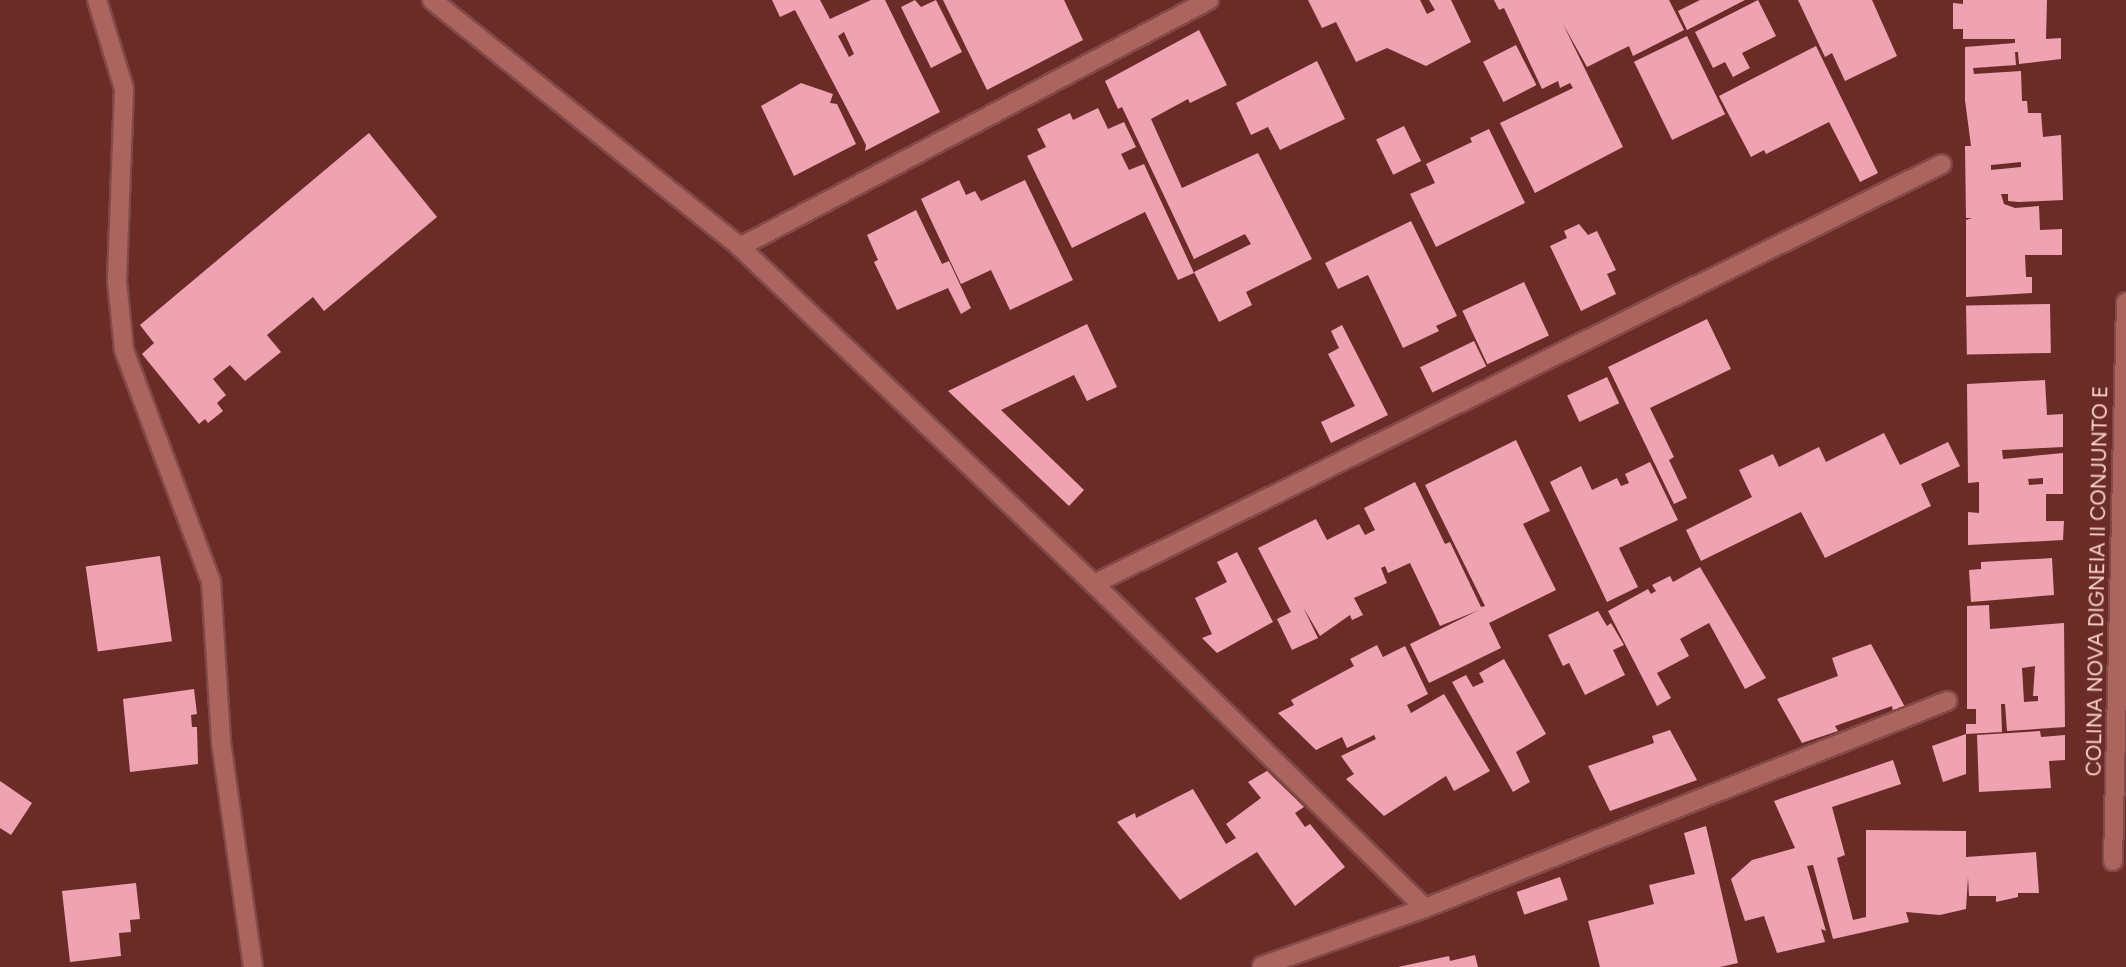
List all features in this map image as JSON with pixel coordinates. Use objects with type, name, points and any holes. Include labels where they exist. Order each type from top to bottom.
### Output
[{"type":"street","points":[[97,0],[124,89],[117,281],[124,350],[211,581],[221,742],[253,967]]},
{"type":"street","points":[[432,0],[740,247],[1094,584],[1425,908]]},
{"type":"street","points":[[740,247],[1209,0]]},
{"type":"street","points":[[1094,584],[1942,164]]},
{"type":"street","name":"COLINA NOVA DIGNEIA II CONJUNTO E","points":[[2113,861],[2126,302]]},
{"type":"street","points":[[1262,966],[1425,908],[1947,701]]},
{"type":"building","points":[[772,0],[820,0],[830,19],[871,0],[885,0],[940,112],[865,151],[866,145],[795,10],[780,17]],"holes":[[[844,32],[854,54],[849,57],[838,36]]]},
{"type":"building","points":[[915,0],[921,7],[936,0],[962,52],[931,68],[901,7]]},
{"type":"building","points":[[943,0],[1064,0],[1083,40],[987,90]]},
{"type":"building","points":[[1308,0],[1420,0],[1427,14],[1435,10],[1429,0],[1451,0],[1471,42],[1426,66],[1387,48],[1356,62],[1336,22],[1322,28]]},
{"type":"building","points":[[1494,0],[1669,0],[1684,30],[1633,56],[1629,46],[1587,67],[1563,24],[1623,147],[1535,193],[1500,123],[1573,88],[1570,83],[1560,88],[1558,81],[1542,89],[1504,8],[1499,10]]},
{"type":"building","points":[[1700,0],[1745,0],[1687,30],[1678,11]]},
{"type":"building","points":[[1758,0],[1776,36],[1742,53],[1750,68],[1733,77],[1725,62],[1713,68],[1695,32]]},
{"type":"building","points":[[1798,0],[1872,0],[1897,56],[1845,81],[1832,53],[1825,57]]},
{"type":"building","points":[[1963,0],[2047,0],[2046,39],[2061,38],[2061,59],[2019,64],[2018,52],[2015,52],[2016,65],[1973,68],[1974,74],[2021,71],[2022,101],[2027,101],[2028,113],[2041,113],[2043,137],[2061,135],[2063,200],[2008,201],[2008,194],[2001,194],[2004,204],[2015,208],[2039,206],[2040,230],[2062,229],[2062,255],[2025,255],[2026,277],[2032,277],[2032,293],[1966,297],[1966,220],[1972,218],[1966,218],[1965,146],[1971,146],[1965,100],[1965,47],[2015,43],[2015,39],[1963,39],[1963,29],[1953,29],[1953,3],[1963,4]],"holes":[[[2021,162],[2021,167],[1991,170],[1991,165]]]},
{"type":"building","points":[[1199,30],[1227,85],[1190,103],[1188,99],[1151,119],[1182,188],[1258,153],[1312,259],[1246,292],[1252,305],[1219,322],[1194,272],[1251,244],[1245,234],[1194,259],[1122,107],[1118,109],[1105,81]]},
{"type":"building","points":[[1687,36],[1725,114],[1672,140],[1634,62]]},
{"type":"building","points":[[1516,45],[1536,85],[1503,102],[1483,62]]},
{"type":"building","points":[[1816,46],[1878,173],[1860,182],[1829,122],[1766,154],[1764,150],[1751,157],[1719,96]]},
{"type":"building","points":[[1317,61],[1345,119],[1280,150],[1268,127],[1251,135],[1236,103]]},
{"type":"building","points":[[801,83],[833,94],[830,103],[837,104],[856,144],[794,176],[761,106]]},
{"type":"building","points":[[1098,108],[1108,129],[1124,122],[1136,147],[1121,154],[1129,170],[1144,164],[1194,273],[1178,280],[1145,212],[1072,248],[1027,156],[1046,147],[1037,129],[1070,113],[1073,120]]},
{"type":"building","points":[[1404,126],[1421,161],[1393,175],[1376,140]]},
{"type":"building","points":[[1489,129],[1525,203],[1436,247],[1410,194],[1435,183],[1426,164],[1472,142],[1470,138]]},
{"type":"building","points":[[369,133],[437,217],[324,311],[313,297],[267,335],[281,352],[245,381],[230,365],[213,379],[226,395],[217,403],[223,411],[208,423],[205,419],[199,424],[142,354],[154,343],[140,325]]},
{"type":"building","points":[[959,180],[966,195],[975,191],[981,201],[1025,180],[1073,280],[1010,310],[991,270],[961,284],[921,199]]},
{"type":"building","points":[[916,210],[942,264],[949,261],[971,308],[961,314],[948,288],[897,310],[874,262],[878,260],[867,235]]},
{"type":"building","points":[[1411,221],[1457,316],[1436,326],[1439,331],[1403,348],[1368,275],[1338,289],[1325,263]]},
{"type":"building","points":[[1579,224],[1588,235],[1597,231],[1616,270],[1607,274],[1616,294],[1581,311],[1550,246],[1567,238],[1564,231]]},
{"type":"building","points":[[1524,282],[1549,335],[1487,364],[1462,311]]},
{"type":"building","points":[[2050,304],[2051,353],[1967,354],[1966,305]]},
{"type":"building","points":[[1707,319],[1731,369],[1650,408],[1674,457],[1669,460],[1687,498],[1674,504],[1608,367]]},
{"type":"building","points":[[1087,324],[1117,387],[1087,401],[1074,375],[1001,410],[1084,490],[1069,506],[948,391]]},
{"type":"building","points":[[1342,325],[1388,415],[1331,443],[1321,422],[1355,406],[1328,354],[1339,348],[1331,331]]},
{"type":"building","points":[[1474,341],[1486,366],[1432,392],[1420,367]]},
{"type":"building","points":[[1607,377],[1619,403],[1579,422],[1567,396]]},
{"type":"building","points":[[2045,380],[2047,415],[2063,414],[2063,447],[2002,450],[2003,459],[2063,453],[2063,494],[2046,494],[2046,521],[2064,521],[2063,540],[1968,545],[1968,512],[1979,513],[1979,482],[1968,483],[1967,384]],"holes":[[[2043,478],[2043,484],[2029,485],[2028,479]]]},
{"type":"building","points":[[1884,433],[1900,465],[1948,442],[1960,466],[1921,484],[1931,506],[1825,558],[1801,512],[1701,561],[1686,530],[1752,497],[1739,470],[1773,454],[1779,467],[1819,447],[1826,462]]},
{"type":"building","points":[[1516,440],[1550,511],[1523,524],[1556,590],[1489,623],[1501,648],[1429,683],[1410,644],[1479,610],[1440,626],[1410,563],[1388,573],[1385,566],[1381,568],[1387,583],[1354,598],[1363,615],[1352,620],[1350,615],[1320,636],[1303,607],[1318,638],[1292,650],[1277,619],[1291,612],[1258,548],[1316,519],[1327,540],[1359,524],[1365,535],[1375,530],[1364,508],[1415,482],[1445,544],[1450,542],[1481,607],[1485,606],[1425,485]]},
{"type":"building","points":[[1650,462],[1678,520],[1619,548],[1638,587],[1607,602],[1550,482],[1581,466],[1592,490],[1617,478],[1621,486],[1629,483],[1625,474]]},
{"type":"building","points":[[1237,552],[1273,622],[1217,653],[1202,638],[1212,634],[1195,598],[1227,582],[1217,562]]},
{"type":"building","points":[[160,556],[172,641],[98,652],[86,566]]},
{"type":"building","points":[[2052,558],[2054,595],[1971,602],[1969,570],[1981,569],[1981,562]]},
{"type":"building","points":[[1700,567],[1766,678],[1745,689],[1709,623],[1680,639],[1689,656],[1657,673],[1671,698],[1657,706],[1608,611],[1648,589],[1651,594],[1656,591],[1652,585],[1670,576],[1673,582]]},
{"type":"building","points":[[1989,605],[1990,629],[2064,623],[2065,727],[2007,731],[2005,704],[2001,704],[2002,732],[1966,734],[1966,724],[1976,724],[1976,709],[1967,709],[1967,606]],"holes":[[[2035,666],[2033,696],[2038,696],[2038,701],[2024,702],[2022,668]]]},
{"type":"building","points":[[1598,611],[1607,626],[1611,623],[1624,645],[1613,650],[1625,675],[1585,695],[1569,663],[1563,666],[1548,635]]},
{"type":"building","points":[[1871,644],[1905,707],[1893,711],[1892,706],[1835,726],[1838,731],[1802,743],[1777,699],[1838,676],[1832,658]]},
{"type":"building","points":[[1377,645],[1383,657],[1405,646],[1428,694],[1407,705],[1411,713],[1444,694],[1490,771],[1454,791],[1446,776],[1384,816],[1346,779],[1354,774],[1341,756],[1376,739],[1374,735],[1347,748],[1342,737],[1316,750],[1278,713],[1294,705],[1291,700],[1354,666],[1350,659]]},
{"type":"building","points":[[1504,659],[1546,734],[1516,752],[1530,782],[1513,792],[1452,682],[1466,675],[1473,687],[1484,682],[1479,673]]},
{"type":"building","points":[[194,689],[197,714],[191,715],[192,727],[197,727],[198,764],[130,772],[123,699]]},
{"type":"building","points":[[1670,730],[1697,780],[1610,811],[1588,766],[1654,743],[1652,736]]},
{"type":"building","points":[[2040,731],[2041,737],[2065,735],[2065,760],[2049,761],[2051,788],[1979,792],[1977,735]]},
{"type":"building","points":[[1966,734],[1966,774],[1943,782],[1932,746]]},
{"type":"building","points":[[1893,760],[1901,784],[1832,807],[1845,855],[1837,858],[1853,920],[1866,917],[1866,830],[1966,831],[1966,857],[2036,852],[2039,893],[2018,893],[2018,897],[1996,902],[1996,896],[1969,896],[1968,877],[1966,909],[1940,915],[1906,912],[1909,922],[1833,939],[1813,865],[1807,866],[1826,931],[1821,929],[1825,942],[1777,953],[1764,916],[1745,921],[1731,879],[1752,860],[1795,848],[1774,801]]},
{"type":"building","points":[[1267,771],[1304,807],[1295,813],[1305,827],[1310,824],[1345,867],[1295,906],[1257,852],[1180,900],[1117,822],[1135,813],[1136,818],[1193,789],[1226,844],[1236,838],[1226,824],[1261,798],[1248,782]]},
{"type":"building","points":[[0,781],[32,803],[11,835],[0,828]]},
{"type":"building","points":[[1706,826],[1738,963],[1720,967],[1600,967],[1588,921],[1654,904],[1649,885],[1695,874],[1684,833]]},
{"type":"building","points":[[1560,877],[1568,900],[1524,915],[1517,892]]},
{"type":"building","points":[[136,883],[140,919],[130,920],[131,932],[119,933],[121,956],[70,962],[62,891]]},
{"type":"building","points":[[1475,955],[1478,967],[1398,967],[1449,956],[1450,961]]}]
